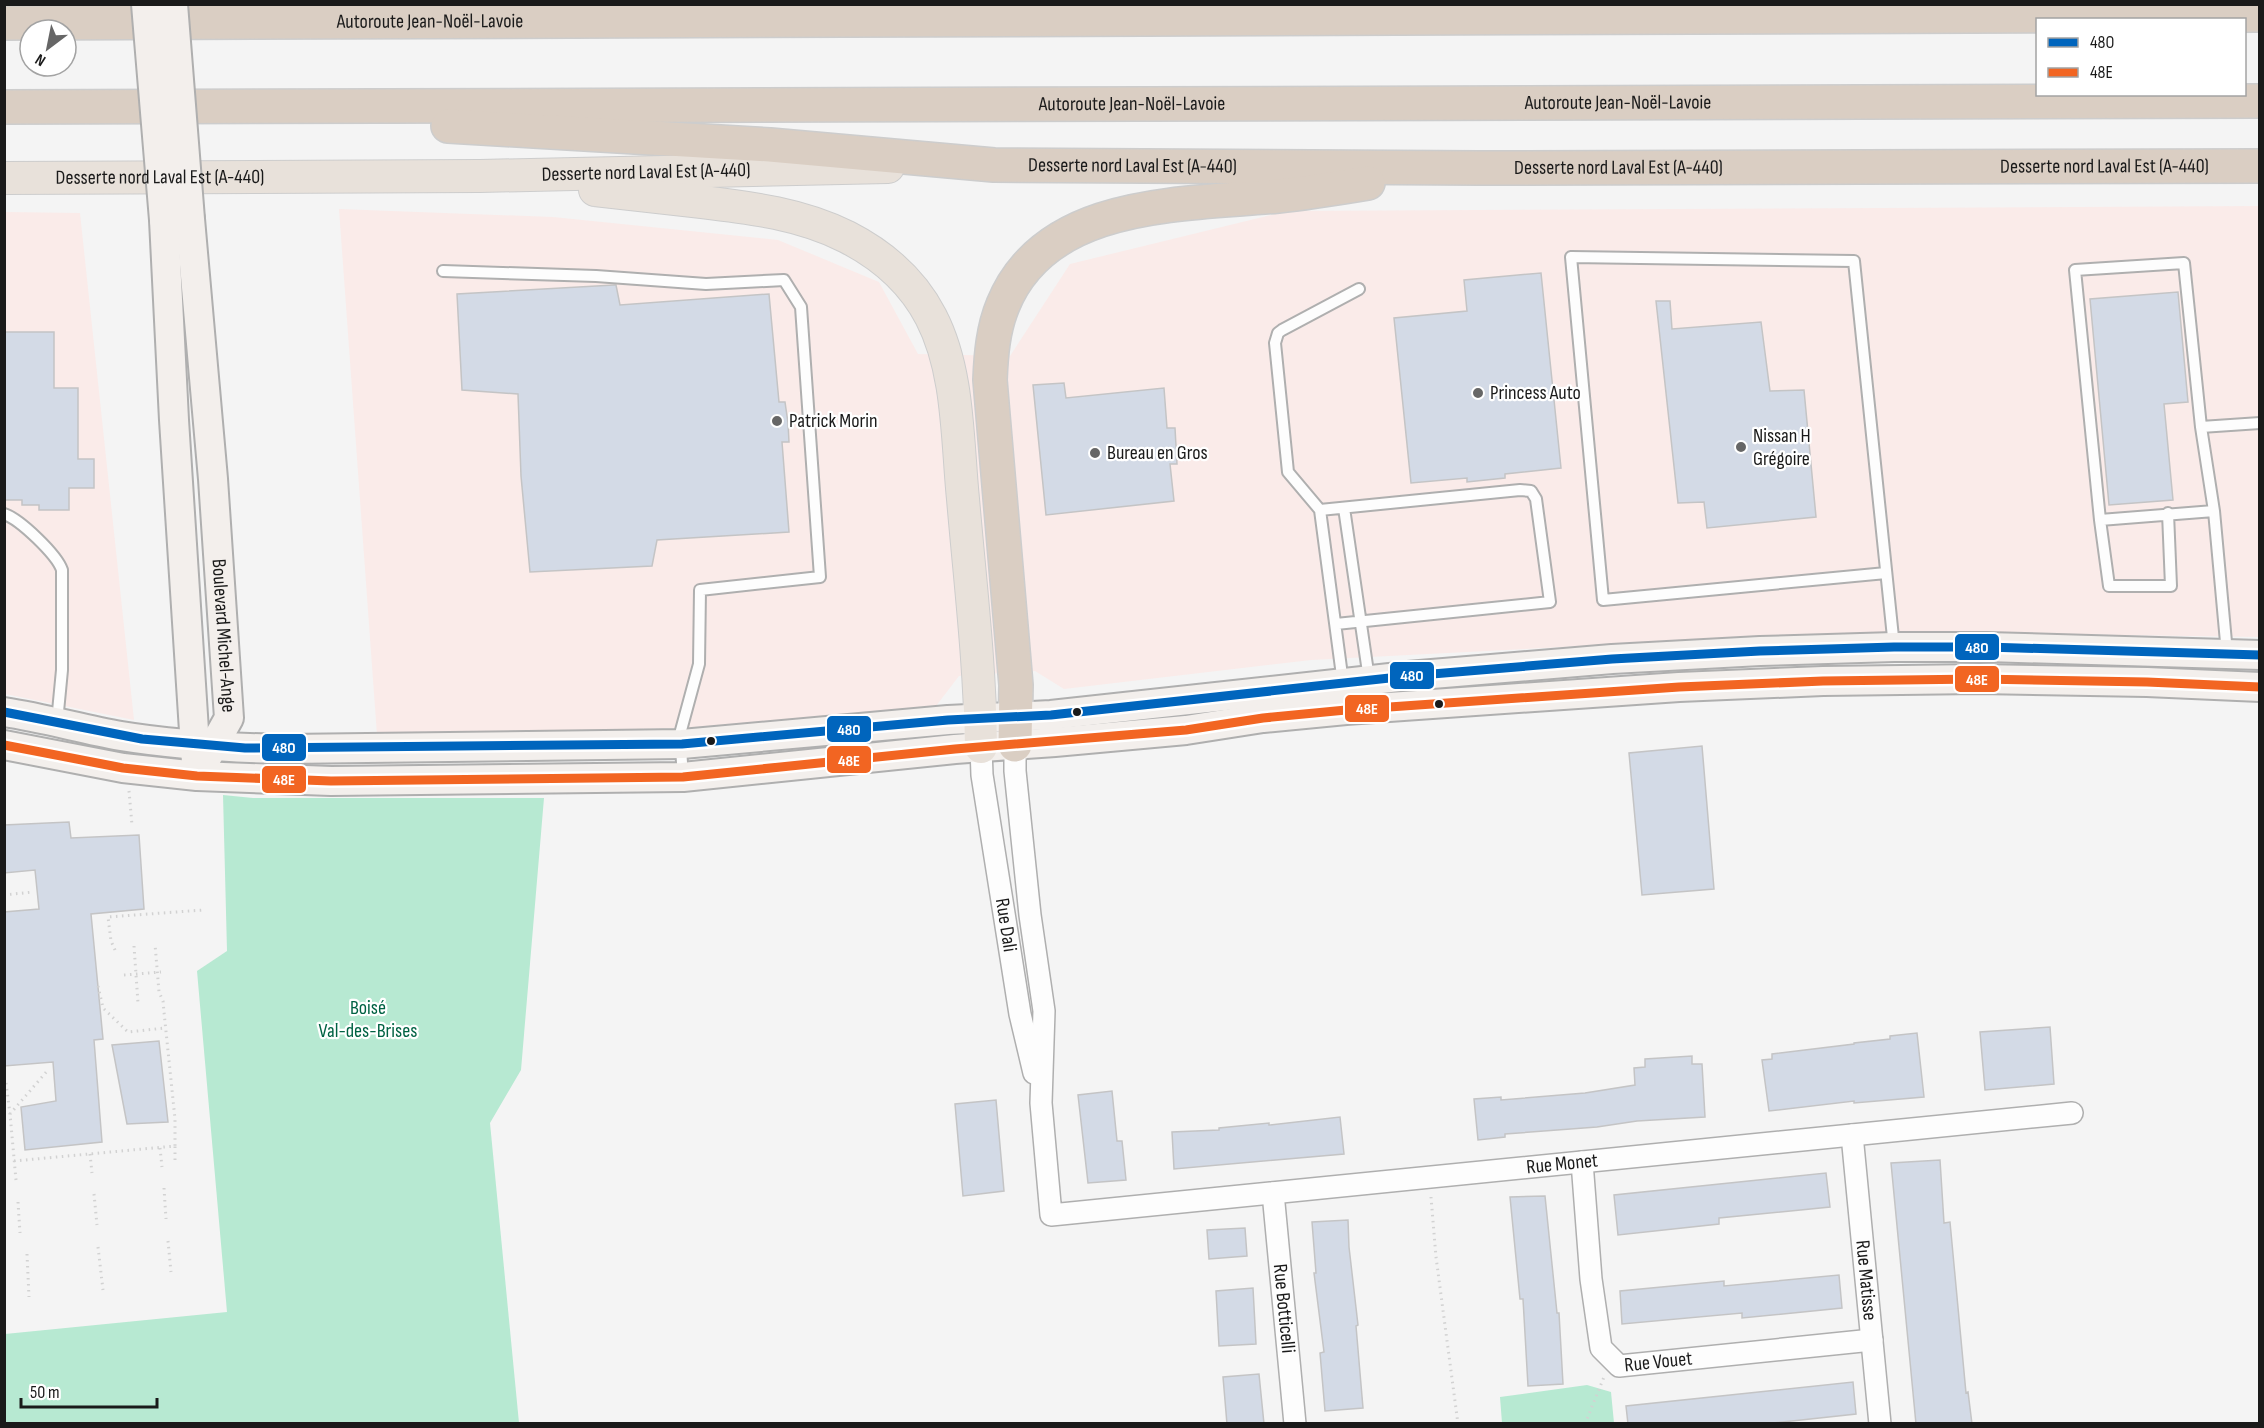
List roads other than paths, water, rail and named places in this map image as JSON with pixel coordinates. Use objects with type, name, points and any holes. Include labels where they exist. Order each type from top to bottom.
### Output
[{"type":"highway","name":"Autoroute Jean-Noël-Lavoie","points":[[4,23],[2259,15]]},
{"type":"highway","name":"Autoroute Jean-Noël-Lavoie","points":[[4,107],[2259,101]]},
{"type":"highway","points":[[144,106],[770,145],[994,165]]},
{"type":"highway","name":"Desserte nord Laval Est (A-440)","points":[[994,165],[1478,168],[2259,166]]},
{"type":"highway","points":[[1016,731],[1016,685],[990,380],[992,345],[998,319],[1009,292],[1026,268],[1040,253],[1069,233],[1100,219],[1120,214],[1164,207],[1280,196],[1478,168]]},
{"type":"main road","name":"Desserte nord Laval Est (A-440)","points":[[4,178],[480,176],[994,165]]},
{"type":"main road","points":[[480,176],[728,206],[795,217],[828,228],[858,243],[884,261],[907,282],[931,317],[942,345],[951,380],[980,686],[981,733]]},
{"type":"street","name":"Boulevard Michel-Ange","points":[[146,4],[210,444],[229,718],[204,746],[197,776]]},
{"type":"street","name":"Boulevard Michel-Ange","points":[[173,4],[177,220]]},
{"type":"street","points":[[4,712],[121,736],[204,746],[286,749],[682,744],[1016,731],[1186,730],[1263,718],[1358,696],[1631,658],[1894,647],[2058,648],[2259,655]]},
{"type":"street","points":[[1358,696],[1616,691],[1834,681],[2074,680],[2259,687]]},
{"type":"street","name":"Rue Dali","points":[[1016,731],[1015,771],[1030,915],[1044,1011],[1041,1103],[1051,1215]]},
{"type":"street","points":[[4,745],[123,768],[197,776],[331,781],[683,777],[981,733]]},
{"type":"street","name":"Rue Dali","points":[[981,733],[982,775],[1020,1014],[1041,1103]]},
{"type":"street","name":"Rue Monet","points":[[1051,1215],[2072,1113]]},
{"type":"street","name":"Rue Matisse","points":[[1852,1135],[1880,1424]]},
{"type":"street","name":"Rue Vouet","points":[[1582,1162],[1591,1279],[1601,1348],[1619,1366],[1872,1340]]},
{"type":"street","name":"Rue Botticelli","points":[[1273,1193],[1295,1424]]},
{"type":"lane","points":[[1886,573],[1603,600],[1571,258],[1854,261],[1894,647]]},
{"type":"lane","points":[[2168,513],[2171,586],[2109,586],[2100,520],[2075,270],[2184,263],[2201,427],[2214,511],[2227,653]]},
{"type":"lane","points":[[443,271],[596,276],[706,284],[784,280],[801,307],[820,577],[700,590],[699,664],[680,734],[683,777]]},
{"type":"lane","points":[[1358,696],[1336,624],[1320,510],[1288,472],[1276,337],[1282,330],[1359,290]]},
{"type":"lane","points":[[2201,427],[2259,423]]},
{"type":"lane","points":[[1320,510],[1520,489],[1531,490],[1536,499],[1550,602],[1336,624]]},
{"type":"lane","points":[[1344,508],[1360,621],[1358,696]]},
{"type":"lane","points":[[2100,520],[2214,511]]},
{"type":"lane","points":[[4,514],[18,521],[56,560],[62,570],[62,669],[57,723]]},
{"type":"place","name":"Princess Auto","points":[[1478,393]]},
{"type":"place","name":"Patrick Morin","points":[[777,421]]},
{"type":"place","name":"Nissan H Grégoire","points":[[1741,447]]},
{"type":"place","name":"Bureau en Gros","points":[[1095,453]]},
{"type":"park label","name":"Boisé Val-des-Brises","points":[[368,1020]]}]
